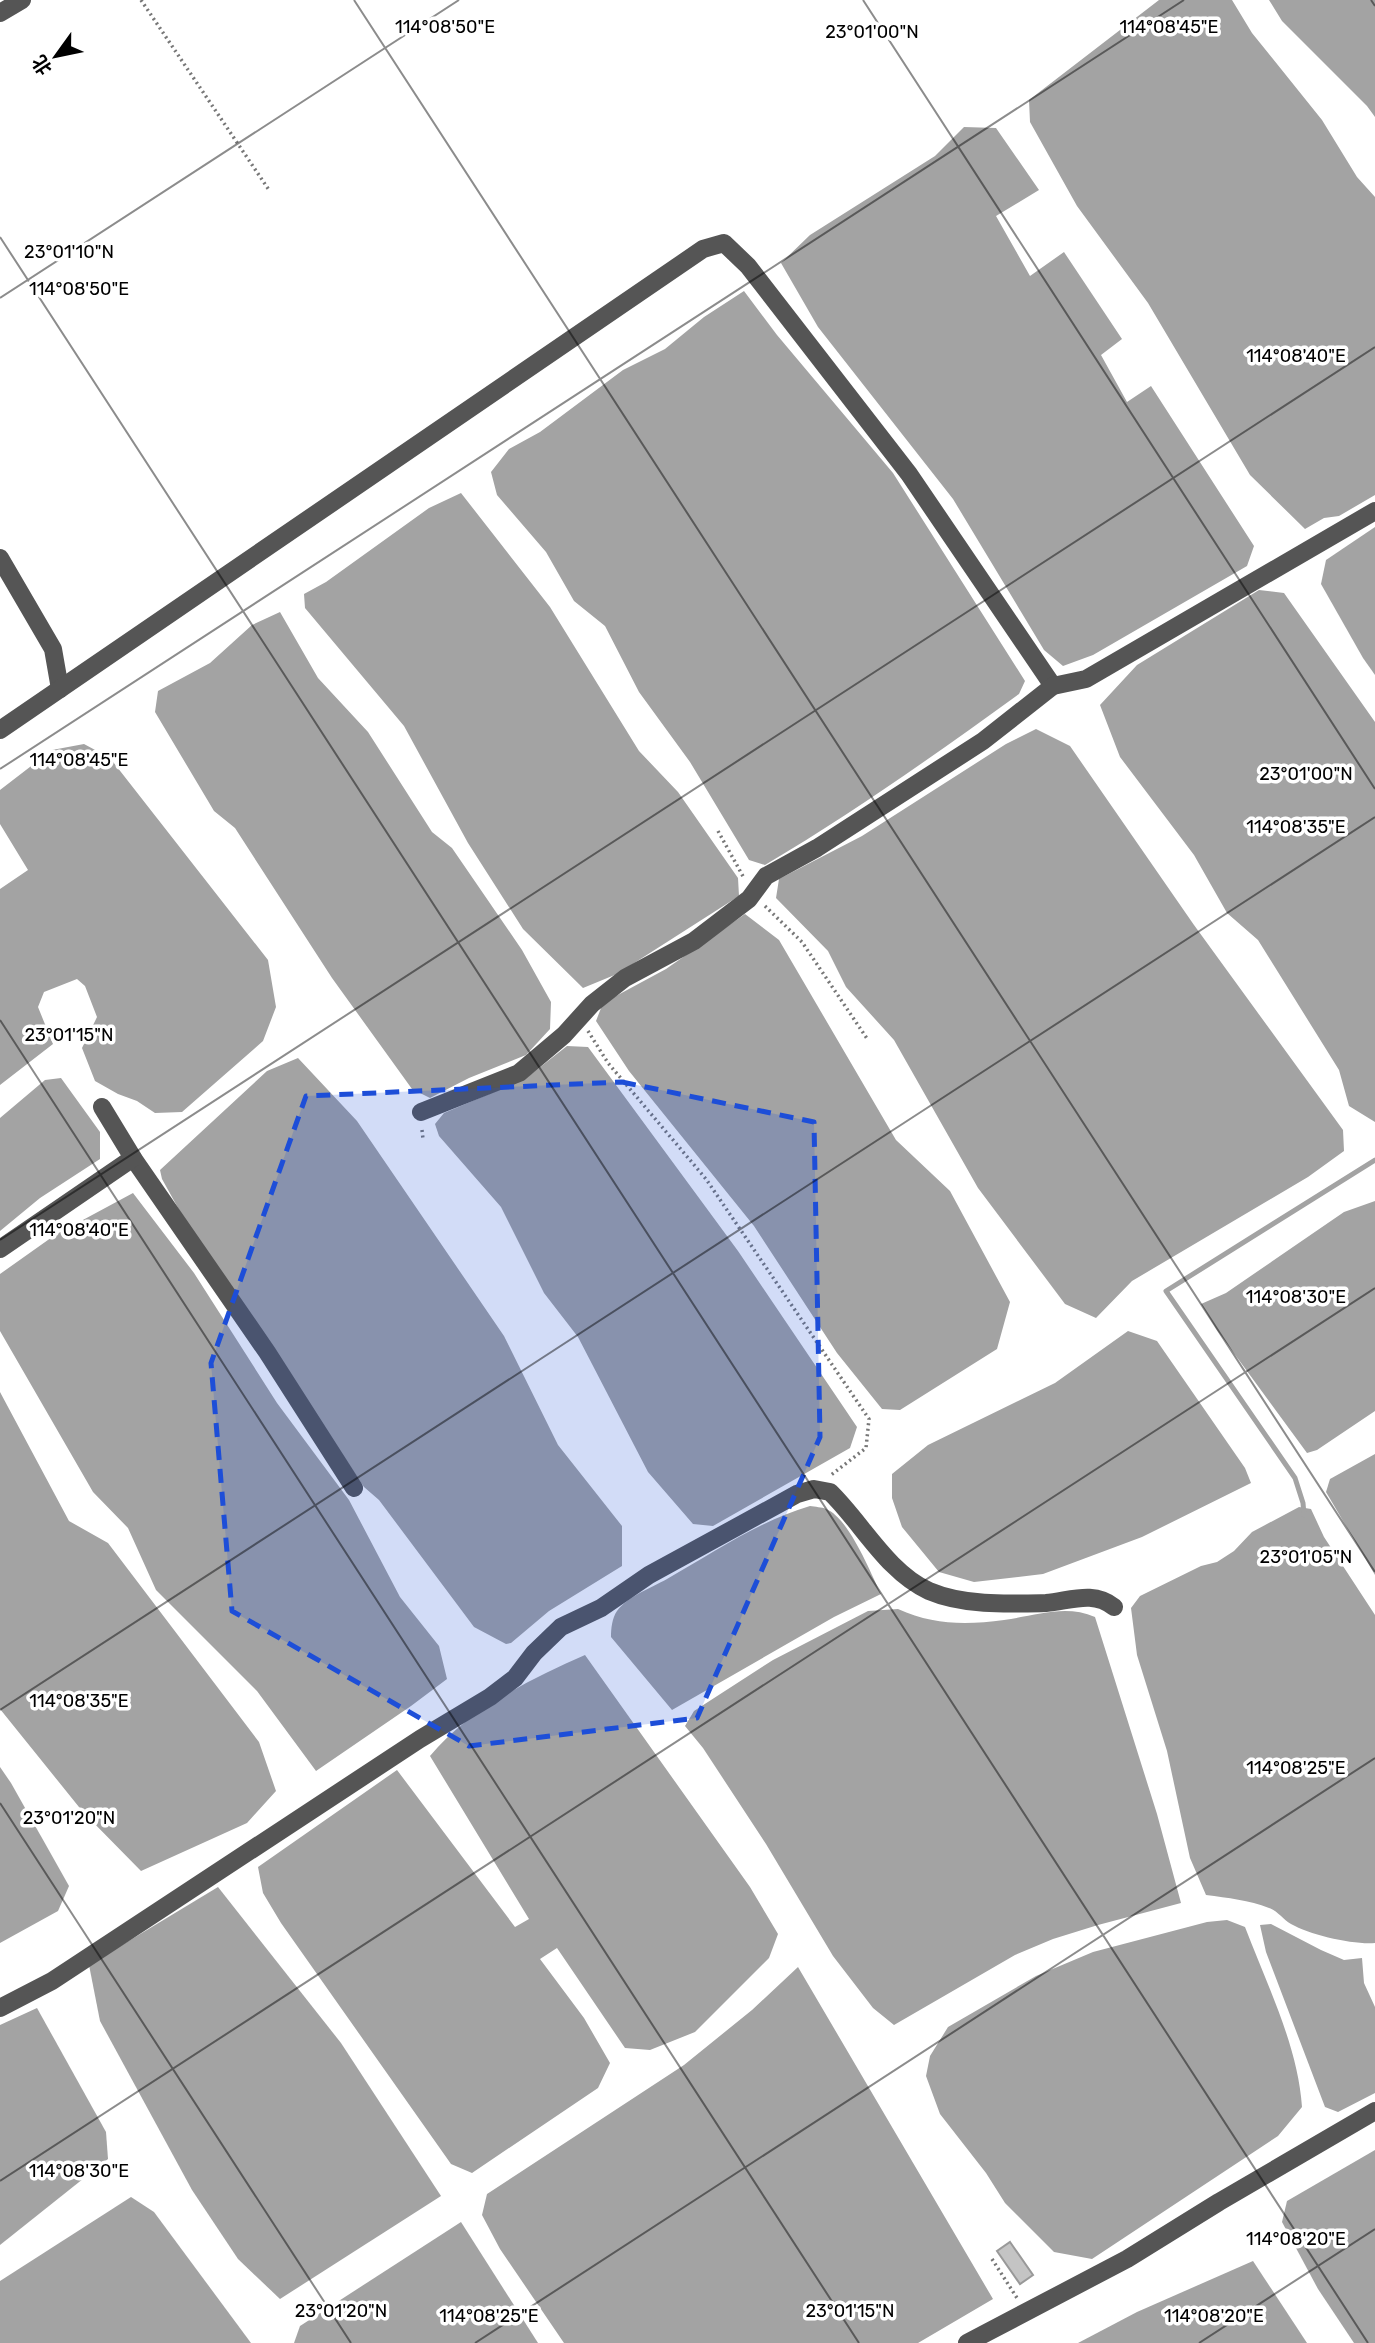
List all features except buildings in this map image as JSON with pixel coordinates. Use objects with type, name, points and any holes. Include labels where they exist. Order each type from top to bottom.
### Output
[{"type":"lane","points":[[0,13],[22,0]]},
{"type":"lane","points":[[0,730],[691,257],[724,243],[748,266],[909,474],[1053,686]]},
{"type":"lane","points":[[421,1112],[519,1073],[564,1035],[592,1004],[625,978],[694,941],[749,899],[766,876],[817,848],[982,741],[1053,686],[1086,678],[1375,511]]},
{"type":"lane","points":[[0,558],[53,649],[60,689]]},
{"type":"lane","points":[[102,1107],[267,1352],[354,1488]]},
{"type":"lane","points":[[0,1249],[134,1158]]},
{"type":"lane","points":[[0,2008],[52,1981],[420,1739],[490,1697],[515,1678],[534,1653],[561,1628],[601,1608],[649,1575],[797,1493],[814,1489],[830,1492],[881,1552],[905,1575],[928,1590],[962,1601],[1048,1602],[1087,1597],[1105,1600],[1114,1607]]},
{"type":"lane","points":[[967,2343],[1126,2259],[1375,2111]]},
{"type":"path","points":[[141,0],[269,190]]},
{"type":"path","points":[[718,831],[753,894],[802,942],[868,1040]]},
{"type":"path","points":[[580,1017],[608,1063],[706,1179],[869,1419],[866,1448],[827,1478],[822,1490]]},
{"type":"path","points":[[992,2259],[1025,2312]]},
{"type":"highlighted area","points":[[622,1082],[814,1122],[820,1437],[697,1718],[469,1746],[232,1611],[211,1363],[306,1096]]},
{"type":"shaded area","points":[[1159,0],[1232,0],[1252,33],[1322,120],[1357,177],[1375,197],[1375,495],[1339,516],[1324,518],[1305,529],[1250,475],[1148,303],[1077,206],[1030,122],[1029,100]]},
{"type":"shaded area","points":[[1269,0],[1375,0],[1375,117],[1282,21]]},
{"type":"shaded area","points":[[964,127],[996,128],[1039,190],[996,216],[1030,276],[1064,252],[1122,339],[1101,355],[1127,402],[1151,386],[1254,546],[1247,566],[1093,655],[1063,666],[1044,650],[953,499],[818,327],[781,263],[810,235],[935,156]]},
{"type":"shaded area","points":[[744,291],[777,335],[893,473],[1025,681],[1019,694],[957,739],[862,804],[765,865],[749,860],[690,762],[639,692],[605,626],[574,601],[546,552],[497,495],[491,472],[509,449],[540,432],[623,370],[665,349],[704,317]]},
{"type":"shaded area","points":[[461,493],[550,607],[639,751],[678,792],[738,878],[739,896],[617,974],[583,988],[523,929],[468,843],[404,726],[305,608],[304,594],[326,582],[429,508]]},
{"type":"shaded area","points":[[1375,527],[1375,675],[1321,584],[1326,560]]},
{"type":"shaded area","points":[[1259,590],[1284,593],[1375,722],[1375,1122],[1349,1106],[1339,1070],[1258,940],[1227,913],[1194,855],[1120,757],[1100,705],[1137,665]]},
{"type":"shaded area","points":[[280,612],[318,678],[368,732],[432,832],[452,848],[522,950],[551,1002],[550,1029],[526,1055],[469,1078],[430,1098],[412,1089],[332,978],[235,828],[214,811],[155,712],[158,691],[210,663],[252,625]]},
{"type":"shaded area","points":[[1036,729],[1070,746],[1194,925],[1343,1130],[1344,1151],[1308,1177],[1132,1281],[1096,1318],[1065,1304],[978,1188],[894,1040],[846,987],[828,951],[776,898],[779,879],[862,836],[1006,744]]},
{"type":"shaded area","points":[[84,744],[110,758],[268,960],[276,1007],[263,1041],[182,1112],[155,1113],[137,1101],[95,1081],[82,1048],[97,1017],[85,986],[77,979],[44,992],[38,1007],[53,1044],[0,1085],[0,889],[28,870],[0,824],[0,790],[52,750]]},
{"type":"shaded area","points":[[745,914],[779,940],[896,1140],[950,1191],[1010,1302],[997,1349],[900,1410],[882,1409],[837,1353],[754,1226],[629,1071],[596,1021],[603,1003],[666,969]]},
{"type":"shaded area","points":[[567,1046],[588,1047],[738,1251],[857,1427],[850,1448],[713,1526],[693,1524],[648,1472],[578,1337],[544,1293],[501,1207],[439,1136],[435,1124],[444,1113],[525,1079]]},
{"type":"shaded area","points":[[298,1058],[357,1121],[504,1336],[558,1445],[622,1526],[622,1566],[549,1611],[511,1643],[506,1644],[474,1627],[379,1500],[364,1487],[187,1224],[162,1179],[160,1170],[267,1071]]},
{"type":"shaded area","points":[[61,1078],[100,1132],[100,1159],[40,1198],[0,1231],[0,1118],[45,1080]]},
{"type":"shaded area","points":[[133,1193],[194,1273],[277,1403],[349,1500],[400,1597],[439,1646],[447,1679],[316,1771],[257,1691],[156,1590],[128,1528],[93,1492],[0,1331],[0,1274],[55,1235]]},
{"type":"shaded area","points":[[1375,1201],[1375,1411],[1317,1450],[1307,1453],[1201,1304],[1226,1293],[1344,1212]]},
{"type":"shaded area","points":[[1128,1331],[1157,1341],[1245,1468],[1251,1483],[1142,1537],[1043,1574],[974,1582],[939,1572],[902,1527],[892,1498],[892,1474],[928,1445],[1055,1383]]},
{"type":"shaded area","points":[[0,1392],[69,1521],[108,1543],[259,1742],[276,1791],[247,1823],[141,1871],[83,1812],[0,1709]]},
{"type":"shaded area","points":[[1375,1454],[1375,1575],[1326,1492],[1330,1479]]},
{"type":"shaded area","points":[[810,1506],[826,1509],[843,1523],[881,1594],[834,1617],[672,1710],[611,1637],[617,1611],[633,1597],[737,1538],[791,1512]]},
{"type":"shaded area","points":[[1299,1507],[1311,1509],[1324,1537],[1375,1615],[1375,1943],[1344,1941],[1320,1935],[1291,1924],[1275,1911],[1261,1905],[1206,1895],[1190,1858],[1167,1751],[1137,1655],[1131,1608],[1140,1596],[1201,1566],[1217,1562],[1234,1551],[1252,1532]]},
{"type":"shaded area","points":[[898,1609],[937,1621],[963,1623],[1061,1611],[1095,1617],[1157,1814],[1181,1903],[1053,1939],[1015,1955],[894,2025],[873,2008],[833,1956],[766,1844],[703,1748],[685,1726],[694,1711],[773,1660],[868,1611]]},
{"type":"shaded area","points":[[585,1655],[750,1887],[778,1934],[769,1958],[695,2032],[650,2050],[625,2048],[557,1948],[540,1959],[584,2018],[610,2063],[598,2088],[472,2173],[451,2164],[281,1923],[263,1893],[258,1867],[397,1770],[515,1927],[529,1919],[430,1756],[445,1739],[481,1710],[522,1685]]},
{"type":"shaded area","points":[[0,1767],[69,1886],[58,1911],[0,1943]]},
{"type":"shaded area","points":[[218,1887],[341,2043],[441,2196],[280,2299],[238,2259],[192,2190],[100,2021],[89,1965]]},
{"type":"shaded area","points":[[1227,1920],[1245,1927],[1272,1993],[1294,2061],[1302,2107],[1278,2136],[1092,2259],[1054,2252],[1005,2203],[986,2173],[940,2114],[926,2076],[930,2056],[948,2027],[1036,1976],[1093,1952],[1207,1922]]},
{"type":"shaded area","points":[[1271,1924],[1344,1960],[1362,1958],[1364,1983],[1375,2007],[1375,2093],[1338,2112],[1325,2107],[1266,1952],[1260,1925]]},
{"type":"shaded area","points":[[798,1967],[993,2299],[918,2343],[564,2343],[500,2249],[482,2215],[487,2194],[684,2065],[752,2010]]},
{"type":"shaded area","points":[[37,2008],[106,2132],[108,2159],[0,2245],[0,2025]]},
{"type":"shaded area","points":[[1375,2150],[1375,2343],[1354,2343],[1318,2289],[1282,2222],[1287,2201]]},
{"type":"shaded area","points":[[131,2197],[154,2212],[251,2343],[0,2343],[0,2281]]},
{"type":"shaded area","points":[[461,2222],[538,2343],[294,2343],[300,2326]]},
{"type":"shaded area","points":[[1253,2261],[1307,2343],[1078,2343],[1137,2312]]},
{"type":"waterway","points":[[1304,1515],[1295,1478],[1166,1291],[1375,1160]]}]
